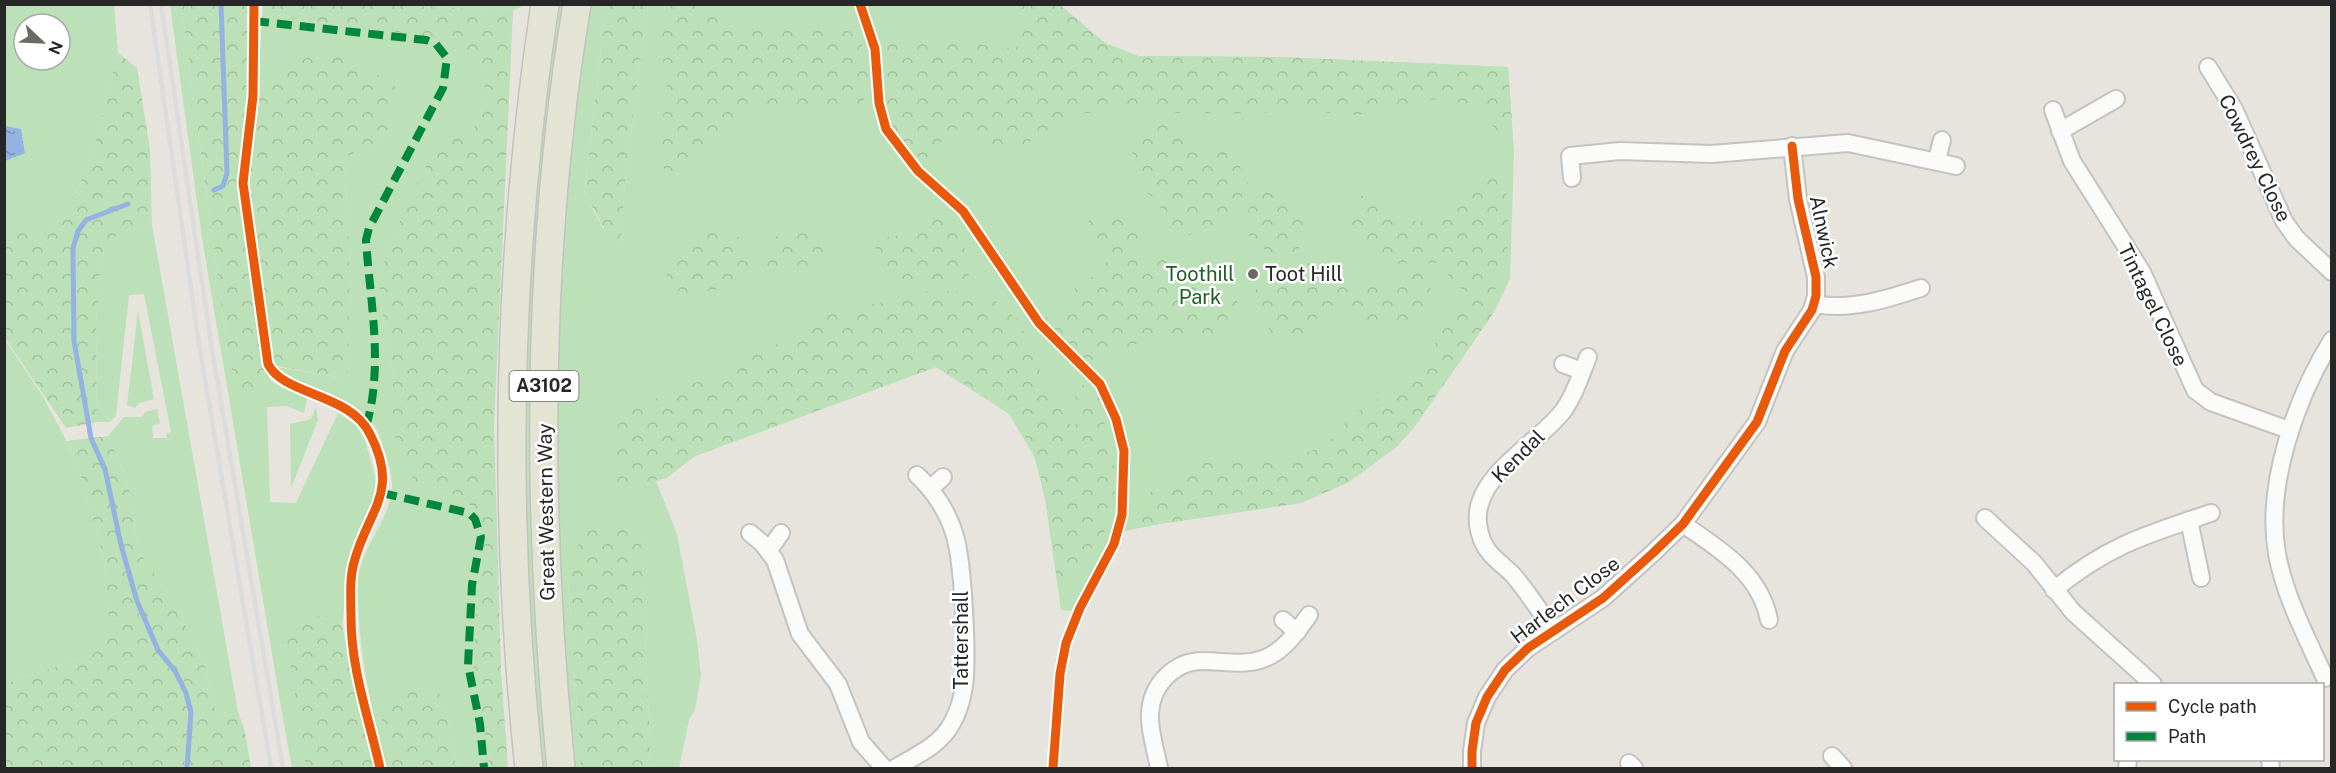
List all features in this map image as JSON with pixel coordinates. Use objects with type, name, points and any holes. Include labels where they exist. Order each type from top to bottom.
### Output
[{"type":"main road","name":"Great Western Way","points":[[530,768],[517,610],[512,402],[519,228],[545,4]]},
{"type":"main road","name":"Great Western Way","points":[[561,768],[546,570],[544,370],[554,199],[564,91],[577,4]]},
{"type":"street","name":"Cowdrey Close","points":[[2208,67],[2234,109],[2284,220],[2311,254],[2331,272]]},
{"type":"street","points":[[2060,130],[2116,99]]},
{"type":"street","name":"Tintagel Close","points":[[2053,110],[2072,161],[2142,272],[2195,390],[2211,402],[2289,430]]},
{"type":"street","points":[[1937,160],[1941,140]]},
{"type":"street","points":[[1572,178],[1570,156],[1620,151],[1711,154],[1848,143],[1937,160],[1956,166]]},
{"type":"street","name":"Alnwick","points":[[1792,146],[1798,199],[1816,277],[1815,304]]},
{"type":"street","points":[[1815,304],[1827,307],[1855,305],[1885,300],[1921,288]]},
{"type":"street","name":"Harlech Close","points":[[1472,768],[1473,736],[1486,697],[1504,670],[1520,655],[1620,584],[1683,524],[1757,422],[1785,351],[1815,304]]},
{"type":"street","points":[[2322,679],[2277,554],[2277,502],[2289,430],[2307,384],[2331,340]]},
{"type":"street","name":"Kendal","points":[[1554,631],[1512,574],[1485,546],[1478,520],[1483,494],[1499,472],[1562,412],[1585,364],[1563,364]]},
{"type":"street","name":"Tattershall","points":[[895,768],[923,752],[945,733],[951,724],[963,691],[960,561],[937,483],[916,475]]},
{"type":"street","points":[[2054,590],[2075,572],[2111,549],[2211,513]]},
{"type":"street","points":[[1986,518],[2034,563],[2054,590],[2117,655],[2152,683]]},
{"type":"street","points":[[2189,520],[2201,578]]},
{"type":"street","points":[[1683,524],[1748,575],[1760,593],[1769,620]]},
{"type":"street","points":[[750,533],[769,550],[785,585],[800,634],[838,684],[861,742],[884,768]]},
{"type":"street","points":[[769,550],[781,533]]},
{"type":"street","points":[[1159,768],[1149,716],[1150,705],[1154,693],[1168,673],[1188,662],[1235,663],[1263,659],[1274,654],[1297,632],[1309,615]]},
{"type":"street","points":[[1283,620],[1297,632]]},
{"type":"green space","points":[[378,4],[513,11],[494,426],[501,671],[508,768],[490,768],[473,661],[483,527],[472,507],[459,496],[418,485],[402,462],[393,431],[393,376],[379,294],[382,267],[406,205],[439,141],[473,131],[486,96],[480,60],[456,48],[406,34],[275,15],[269,5]]},
{"type":"green space","points":[[690,4],[720,19],[765,28],[827,26],[841,28],[853,34],[863,46],[870,70],[868,92],[858,106],[765,106],[731,123],[689,169],[674,174],[665,170],[661,160],[660,146],[667,90],[660,39],[663,18],[669,5]]},
{"type":"green space","points":[[4,5],[114,5],[118,53],[92,155],[79,186],[42,245],[5,221]]},
{"type":"green space","points":[[170,5],[181,5],[229,360],[240,396],[261,389],[267,374],[275,384],[307,399],[304,413],[287,406],[267,407],[270,502],[296,503],[338,413],[356,425],[365,440],[375,477],[375,495],[350,552],[342,626],[328,618],[315,616],[286,626],[306,768],[292,768],[282,713],[202,238]]},
{"type":"green space","points":[[181,5],[249,5],[247,18],[258,87],[310,55],[350,56],[399,89],[384,141],[345,157],[350,267],[348,379],[271,365],[261,389],[240,396],[229,360]]},
{"type":"green space","points":[[263,5],[269,5],[275,15],[427,37],[456,46],[480,60],[486,96],[473,132],[439,142],[406,205],[382,267],[379,294],[393,376],[393,431],[418,485],[459,496],[472,507],[483,527],[473,661],[490,768],[457,768],[441,695],[427,688],[379,707],[392,768],[387,768],[363,654],[358,584],[363,558],[387,511],[391,498],[392,481],[388,463],[377,430],[354,406],[271,366],[348,379],[350,267],[345,157],[384,141],[258,87]]},
{"type":"green space","points":[[378,5],[524,5],[513,11]]},
{"type":"green space","points":[[555,5],[567,5],[562,35],[552,768],[540,768],[531,669],[521,428],[536,155]]},
{"type":"green space","name":"Toothill Park","points":[[587,5],[606,5],[584,197],[609,237],[620,249],[626,170],[648,5],[1060,5],[1105,43],[1138,56],[1280,57],[1508,67],[1514,152],[1510,279],[1494,312],[1413,429],[1395,448],[1349,482],[1301,503],[1125,531],[1104,558],[1074,611],[1061,610],[1045,499],[1035,458],[1009,414],[936,367],[695,456],[666,478],[656,481],[677,534],[697,640],[701,675],[695,710],[689,720],[679,768],[651,768],[641,533],[624,525],[597,525],[568,579],[581,768],[573,768],[557,567],[554,355],[565,180]]},
{"type":"green space","points":[[606,5],[648,5],[626,170],[620,250],[613,247],[594,209],[584,198]]},
{"type":"green space","points":[[1019,5],[1060,5],[1105,43],[1138,56],[1280,57],[1508,67],[1512,122],[1498,134],[1487,117],[1473,104],[1428,99],[1357,115],[1282,109],[1259,114],[1177,113],[1157,109],[1086,113],[1052,128],[1025,145],[1000,147],[953,127],[934,152],[923,161],[897,136],[890,124],[883,100],[882,51],[893,42],[960,42],[1015,49],[1023,41],[1017,16]]},
{"type":"green space","points":[[118,53],[137,68],[150,150],[152,225],[120,230],[101,258],[96,322],[97,422],[66,428],[5,338],[5,221],[42,245],[79,186],[92,155]]},
{"type":"green space","points":[[1166,124],[1178,129],[1208,152],[1220,148],[1235,157],[1248,183],[1240,200],[1220,226],[1193,233],[1182,240],[1167,235],[1162,225],[1160,203],[1141,188],[1135,173],[1132,152],[1134,131]]},
{"type":"green space","points":[[1486,173],[1499,174],[1505,179],[1508,215],[1506,257],[1489,305],[1494,312],[1413,429],[1395,448],[1349,482],[1301,503],[1133,528],[1135,512],[1152,491],[1174,489],[1196,467],[1207,462],[1232,458],[1282,460],[1313,450],[1332,439],[1356,413],[1395,389],[1421,367],[1449,321],[1477,294],[1460,287],[1440,263],[1384,264],[1374,259],[1348,218],[1355,198],[1369,194],[1382,206],[1398,215],[1425,223],[1434,223],[1473,181]]},
{"type":"green space","points":[[1272,190],[1287,201],[1301,218],[1304,243],[1292,255],[1269,252],[1249,238],[1248,211],[1256,192]]},
{"type":"green space","points":[[928,209],[939,211],[955,223],[966,254],[969,275],[960,282],[934,286],[892,279],[869,270],[876,247],[882,241],[895,236],[926,232]]},
{"type":"green space","points":[[1112,214],[1137,228],[1142,254],[1162,258],[1186,268],[1197,276],[1203,290],[1216,288],[1235,297],[1241,314],[1237,326],[1227,333],[1204,340],[1187,342],[1147,340],[1089,366],[1043,322],[1050,312],[1074,309],[1075,288],[1104,270],[1109,253],[1081,239],[1079,231],[1093,218]]},
{"type":"green space","points":[[152,225],[238,712],[217,720],[204,661],[166,589],[139,552],[127,479],[108,436],[124,417],[142,417],[145,412],[157,409],[160,423],[152,426],[153,438],[167,438],[166,434],[171,432],[144,294],[129,295],[116,415],[110,422],[97,422],[96,322],[101,258],[119,230]]},
{"type":"green space","points":[[722,230],[741,239],[753,256],[765,253],[778,234],[811,235],[823,244],[831,260],[822,267],[807,273],[780,268],[764,268],[729,286],[691,296],[674,290],[666,281],[668,263],[678,257],[689,256],[693,241],[707,232]]},
{"type":"green space","points":[[1307,263],[1315,265],[1334,277],[1378,284],[1391,282],[1426,267],[1433,283],[1421,313],[1412,321],[1398,321],[1378,328],[1327,303],[1306,335],[1276,338],[1255,313],[1250,298],[1260,284]]},
{"type":"green space","points":[[932,290],[987,294],[1020,322],[1048,390],[1072,428],[1084,415],[1071,389],[1078,381],[1099,396],[1117,481],[1104,534],[1058,587],[1046,497],[1033,453],[1023,433],[1005,410],[936,367],[695,456],[666,478],[617,487],[618,414],[718,374],[740,360],[764,352],[828,315]]},
{"type":"green space","points":[[138,311],[154,399],[139,403],[135,408],[127,405]]},
{"type":"green space","points":[[4,338],[43,397],[75,457],[103,554],[110,629],[94,654],[5,684]]},
{"type":"green space","points":[[316,407],[318,420],[291,488],[290,424],[311,419]]},
{"type":"green space","points":[[108,436],[127,479],[139,552],[166,589],[204,661],[217,720],[238,712],[245,732],[251,768],[5,768],[5,684],[94,654],[110,629],[103,554],[75,457],[67,441]]},
{"type":"green space","points":[[597,525],[624,525],[641,532],[651,768],[581,768],[568,579],[581,535]]},
{"type":"green space","points":[[305,616],[330,616],[342,626],[377,768],[306,768],[286,634],[286,626]]},
{"type":"green space","points":[[427,688],[441,695],[457,768],[392,768],[379,707],[396,695]]},
{"type":"water","points":[[5,126],[21,129],[25,153],[5,161]]},
{"type":"waterway","points":[[214,190],[223,186],[227,173],[221,4]]},
{"type":"waterway","points":[[128,204],[86,220],[78,231],[73,248],[74,341],[91,438],[105,469],[121,545],[137,601],[158,650],[175,671],[186,693],[191,712],[187,768]]},
{"type":"railway","points":[[150,4],[199,344],[271,768]]},
{"type":"railway","points":[[161,4],[211,343],[283,768]]},
{"type":"marked path","points":[[254,21],[426,40],[436,44],[447,58],[443,88],[369,228],[366,240],[375,357],[374,381],[366,427]]},
{"type":"marked path","points":[[382,493],[469,513],[475,519],[481,537],[472,585],[468,665],[480,724],[484,768]]},
{"type":"cycle path","points":[[254,4],[253,96],[243,183],[268,364],[276,375],[288,383],[333,402],[348,410],[361,421],[379,454],[382,471],[379,499],[361,542],[351,580],[354,656],[380,768]]},
{"type":"cycle path","points":[[860,4],[875,49],[879,103],[886,129],[918,171],[963,211],[1039,323],[1100,384],[1116,419],[1124,451],[1122,515],[1114,544],[1080,608],[1066,643],[1060,674],[1053,768]]},
{"type":"cycle path","points":[[1472,768],[1476,723],[1487,697],[1505,670],[1528,648],[1603,598],[1683,524],[1757,422],[1785,351],[1812,310],[1816,296],[1816,277],[1798,199],[1792,146]]},
{"type":"place","name":"Toot Hill","points":[[1253,274]]}]
